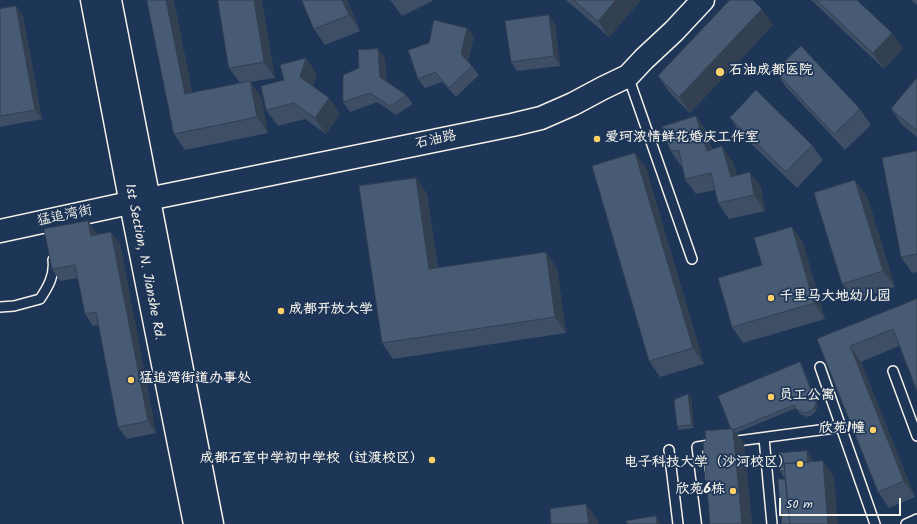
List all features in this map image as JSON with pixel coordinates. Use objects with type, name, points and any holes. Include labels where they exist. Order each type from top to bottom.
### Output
[{"type":"main road","name":"1st Section, N. Jianshe Rd.","points":[[92,0],[140,202],[212,524]]},
{"type":"main road","name":"1st Section, N. Jianshe Rd.","points":[[110,0],[140,202],[195,524]]},
{"type":"main road","name":"石油路","points":[[140,202],[512,126],[541,118],[573,104],[628,76],[703,0]]},
{"type":"main road","name":"猛追湾街","points":[[0,231],[45,225],[140,202]]},
{"type":"lane","points":[[628,76],[692,259]]},
{"type":"lane","points":[[0,307],[14,306],[40,299],[49,286],[54,268],[51,249]]},
{"type":"lane","points":[[820,367],[875,524]]},
{"type":"lane","points":[[893,371],[917,436]]},
{"type":"lane","points":[[707,524],[697,447],[842,427]]},
{"type":"lane","points":[[764,438],[772,524]]},
{"type":"lane","points":[[669,450],[678,524]]},
{"type":"lane","points":[[906,524],[917,519]]},
{"type":"building","points":[[147,0],[166,0],[185,94],[250,81],[257,117],[174,134]]},
{"type":"building","points":[[218,0],[254,0],[264,62],[229,68]]},
{"type":"building","points":[[302,0],[342,0],[349,15],[314,29]]},
{"type":"building","points":[[574,0],[616,0],[598,21]]},
{"type":"building","points":[[730,0],[753,0],[762,9],[679,97],[658,76]]},
{"type":"building","points":[[817,0],[857,0],[892,33],[873,53]]},
{"type":"building","points":[[16,6],[35,110],[0,116],[0,9]]},
{"type":"building","points":[[549,15],[554,56],[511,62],[505,21]]},
{"type":"building","points":[[434,20],[467,28],[461,54],[472,66],[449,88],[435,72],[418,79],[408,50],[429,43]]},
{"type":"building","points":[[801,46],[860,109],[834,134],[775,71]]},
{"type":"building","points":[[378,49],[380,77],[406,95],[390,106],[370,93],[343,102],[343,75],[359,68],[358,50]]},
{"type":"building","points":[[306,58],[300,77],[329,98],[315,118],[294,103],[266,110],[261,86],[284,80],[280,65]]},
{"type":"building","points":[[917,78],[917,131],[891,109]]},
{"type":"building","points":[[756,90],[812,145],[786,172],[730,118]]},
{"type":"building","points":[[696,116],[707,151],[722,146],[731,177],[750,172],[754,195],[718,203],[711,173],[685,179],[679,151],[670,150],[662,127]]},
{"type":"building","points":[[917,151],[917,254],[901,257],[882,158]]},
{"type":"building","points":[[635,153],[693,348],[649,361],[592,166]]},
{"type":"building","points":[[416,178],[429,269],[546,252],[555,317],[382,343],[359,186]]},
{"type":"building","points":[[855,180],[883,271],[842,284],[814,193]]},
{"type":"building","name":"猛追湾街道办事处","points":[[88,221],[91,236],[111,232],[148,421],[118,427],[96,312],[85,314],[75,265],[52,269],[44,229]]},
{"type":"building","points":[[792,227],[814,303],[732,327],[718,278],[762,265],[754,238]]},
{"type":"building","points":[[917,299],[917,391],[893,329],[850,346],[904,481],[878,492],[817,339]]},
{"type":"building","name":"员工公寓","points":[[800,362],[816,403],[814,408],[805,413],[797,410],[794,405],[733,430],[731,429],[718,396]]},
{"type":"building","points":[[688,394],[692,425],[677,426],[674,400]]},
{"type":"building","points":[[733,429],[742,524],[710,524],[703,442],[706,441],[705,431]]},
{"type":"building","points":[[807,451],[808,462],[784,464],[785,471],[780,471],[779,453]]},
{"type":"building","points":[[823,461],[828,524],[790,524],[784,464]]},
{"type":"building","points":[[778,479],[785,479],[790,524],[782,524]]},
{"type":"building","points":[[586,504],[589,524],[551,524],[550,509]]},
{"type":"building","points":[[656,516],[657,524],[627,524],[626,521]]},
{"type":"place","name":"石油成都医院","points":[[720,72]]},
{"type":"place","name":"爱珂浓情鲜花婚庆工作室","points":[[597,139]]},
{"type":"place","name":"千里马大地幼儿园","points":[[771,298]]},
{"type":"place","name":"成都开放大学","points":[[281,311]]},
{"type":"place","name":"猛追湾街道办事处","points":[[131,380]]},
{"type":"place","name":"员工公寓","points":[[771,397]]},
{"type":"place","name":"欣苑1幢","points":[[873,430]]},
{"type":"place","name":"成都石室中学初中学校（过渡校区）","points":[[432,460]]},
{"type":"place","name":"电子科技大学（沙河校区）","points":[[800,464]]},
{"type":"place","name":"欣苑6栋","points":[[733,491]]}]
